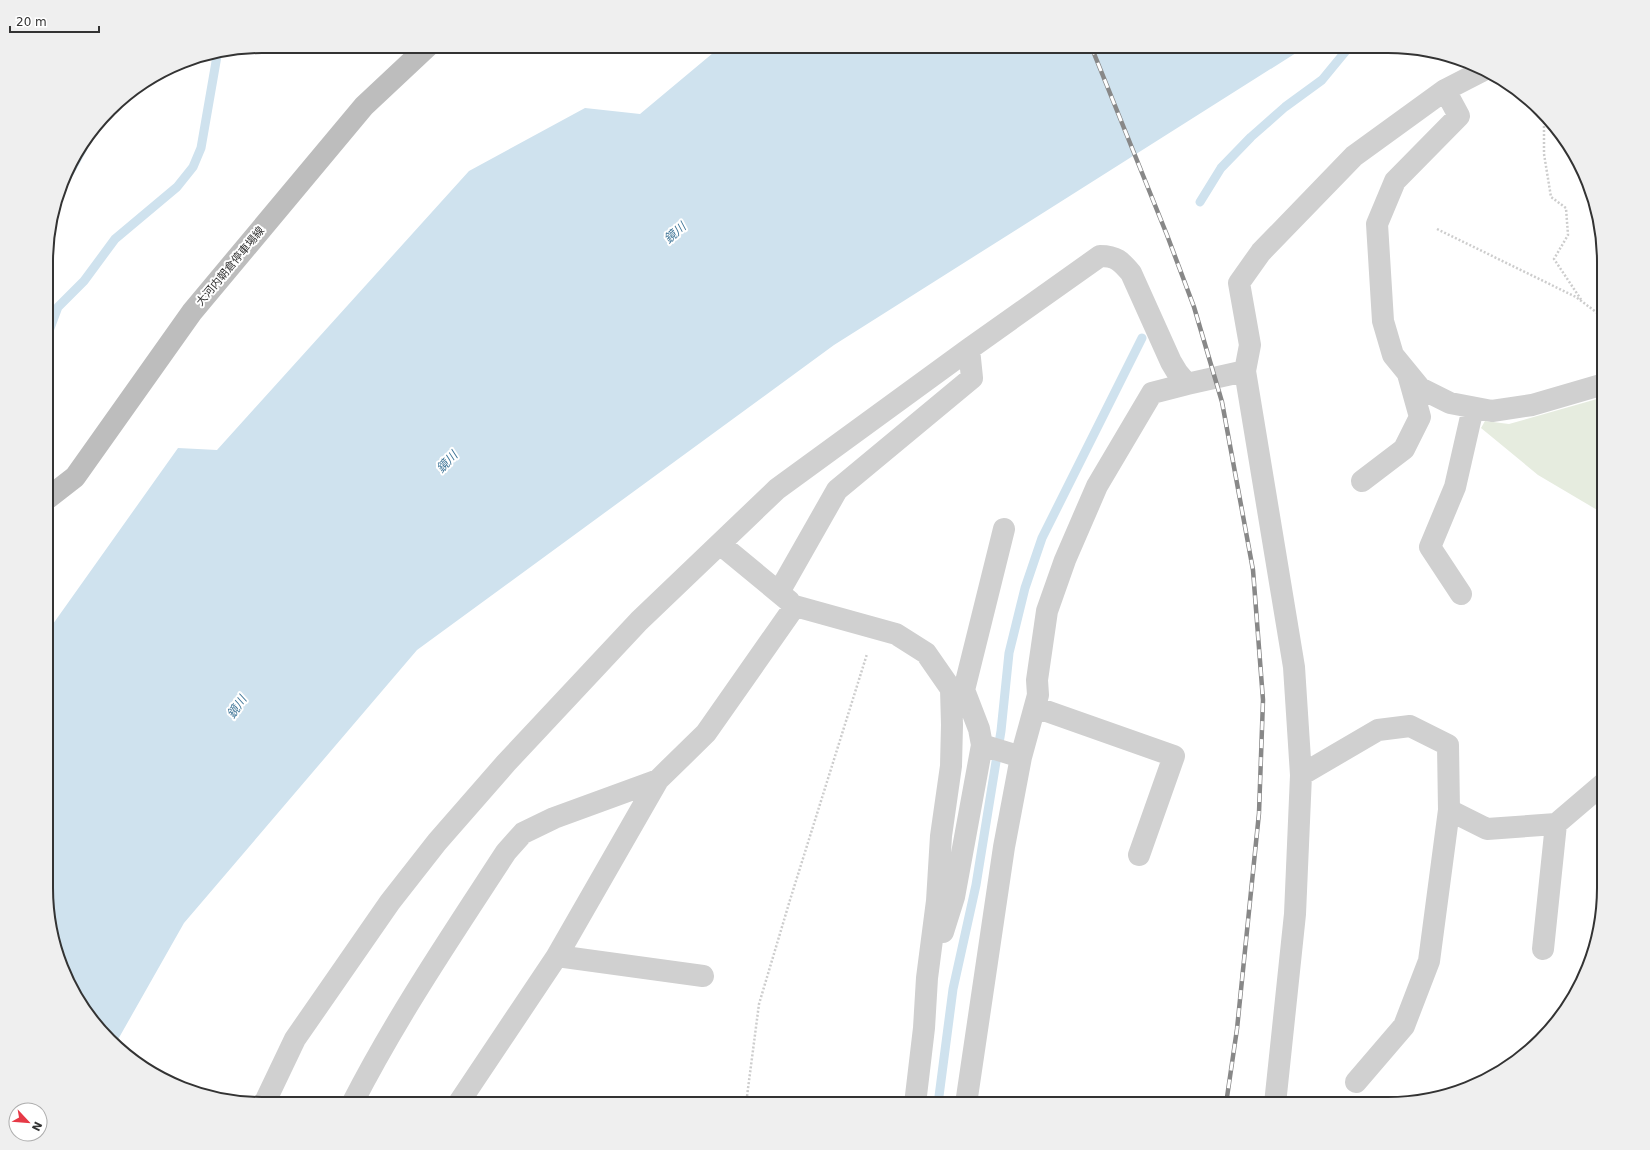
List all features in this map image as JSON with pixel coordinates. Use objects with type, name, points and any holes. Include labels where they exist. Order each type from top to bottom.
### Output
[{"type":"main road","name":"大河内朝倉停車場線","points":[[53,494],[76,477],[192,312],[364,106],[421,53]]},
{"type":"street","points":[[1276,1097],[1295,914],[1301,775],[1294,667],[1245,371],[1250,345],[1239,283],[1261,252],[1354,156],[1445,90],[1477,73]]},
{"type":"street","points":[[1445,90],[1459,116],[1395,181],[1377,224],[1383,321],[1393,355],[1420,388],[1450,403],[1492,411],[1532,405],[1597,386]]},
{"type":"street","points":[[267,1097],[295,1039],[390,902],[438,842],[506,763],[639,621],[777,489],[969,349],[1100,256],[1111,256],[1123,263],[1131,273],[1171,362],[1187,384]]},
{"type":"street","points":[[778,592],[836,490],[972,378],[969,349]]},
{"type":"street","points":[[967,1097],[1019,756],[1038,695],[1038,680],[1047,610],[1065,560],[1097,486],[1152,393],[1245,371]]},
{"type":"street","points":[[1362,481],[1404,449],[1420,417],[1407,373]]},
{"type":"street","points":[[1461,594],[1430,547],[1455,488],[1473,408]]},
{"type":"street","points":[[916,1097],[924,1028],[927,978],[937,901],[941,836],[951,766],[952,725],[957,690],[1004,529]]},
{"type":"street","points":[[720,544],[795,606],[896,634],[926,653],[957,690],[979,729],[983,746],[954,897],[927,978]]},
{"type":"street","points":[[463,1097],[557,956],[658,780],[706,733],[795,606]]},
{"type":"street","points":[[1035,708],[1174,756],[1139,855]]},
{"type":"street","points":[[1301,775],[1378,730],[1410,726],[1448,745],[1449,810],[1429,961],[1404,1026],[1356,1082]]},
{"type":"street","points":[[983,746],[1019,756]]},
{"type":"street","points":[[356,1097],[372,1064],[413,995],[506,852],[523,832],[554,818],[658,780]]},
{"type":"street","points":[[1449,810],[1487,829],[1556,824],[1597,789]]},
{"type":"street","points":[[1543,949],[1556,824]]},
{"type":"street","points":[[557,956],[703,976]]},
{"type":"path","points":[[1544,123],[1544,154],[1551,197],[1566,208],[1568,236],[1554,259],[1582,301]]},
{"type":"path","points":[[1437,229],[1582,301],[1597,313]]},
{"type":"path","points":[[747,1097],[759,1004],[875,628]]},
{"type":"shaded area","points":[[1597,399],[1597,510],[1538,475],[1481,428],[1485,421],[1509,424]]},
{"type":"water","name":"鏡川","points":[[713,53],[1296,53],[834,345],[417,650],[184,923],[118,1040],[96,1015],[81,993],[64,955],[57,929],[53,902],[53,624],[178,448],[217,450],[469,171],[585,108],[640,114]]},
{"type":"waterway","points":[[1200,202],[1221,168],[1251,137],[1285,107],[1322,80],[1344,53]]},
{"type":"waterway","points":[[53,320],[58,307],[84,281],[115,239],[177,187],[193,167],[201,148],[217,58]]},
{"type":"waterway","points":[[939,1097],[953,989],[976,885],[1001,731],[1009,653],[1025,588],[1042,538],[1142,338]]},
{"type":"railway","points":[[1094,53],[1167,235],[1194,307],[1222,402],[1253,570],[1263,700],[1259,813],[1237,1029],[1227,1097]]}]
